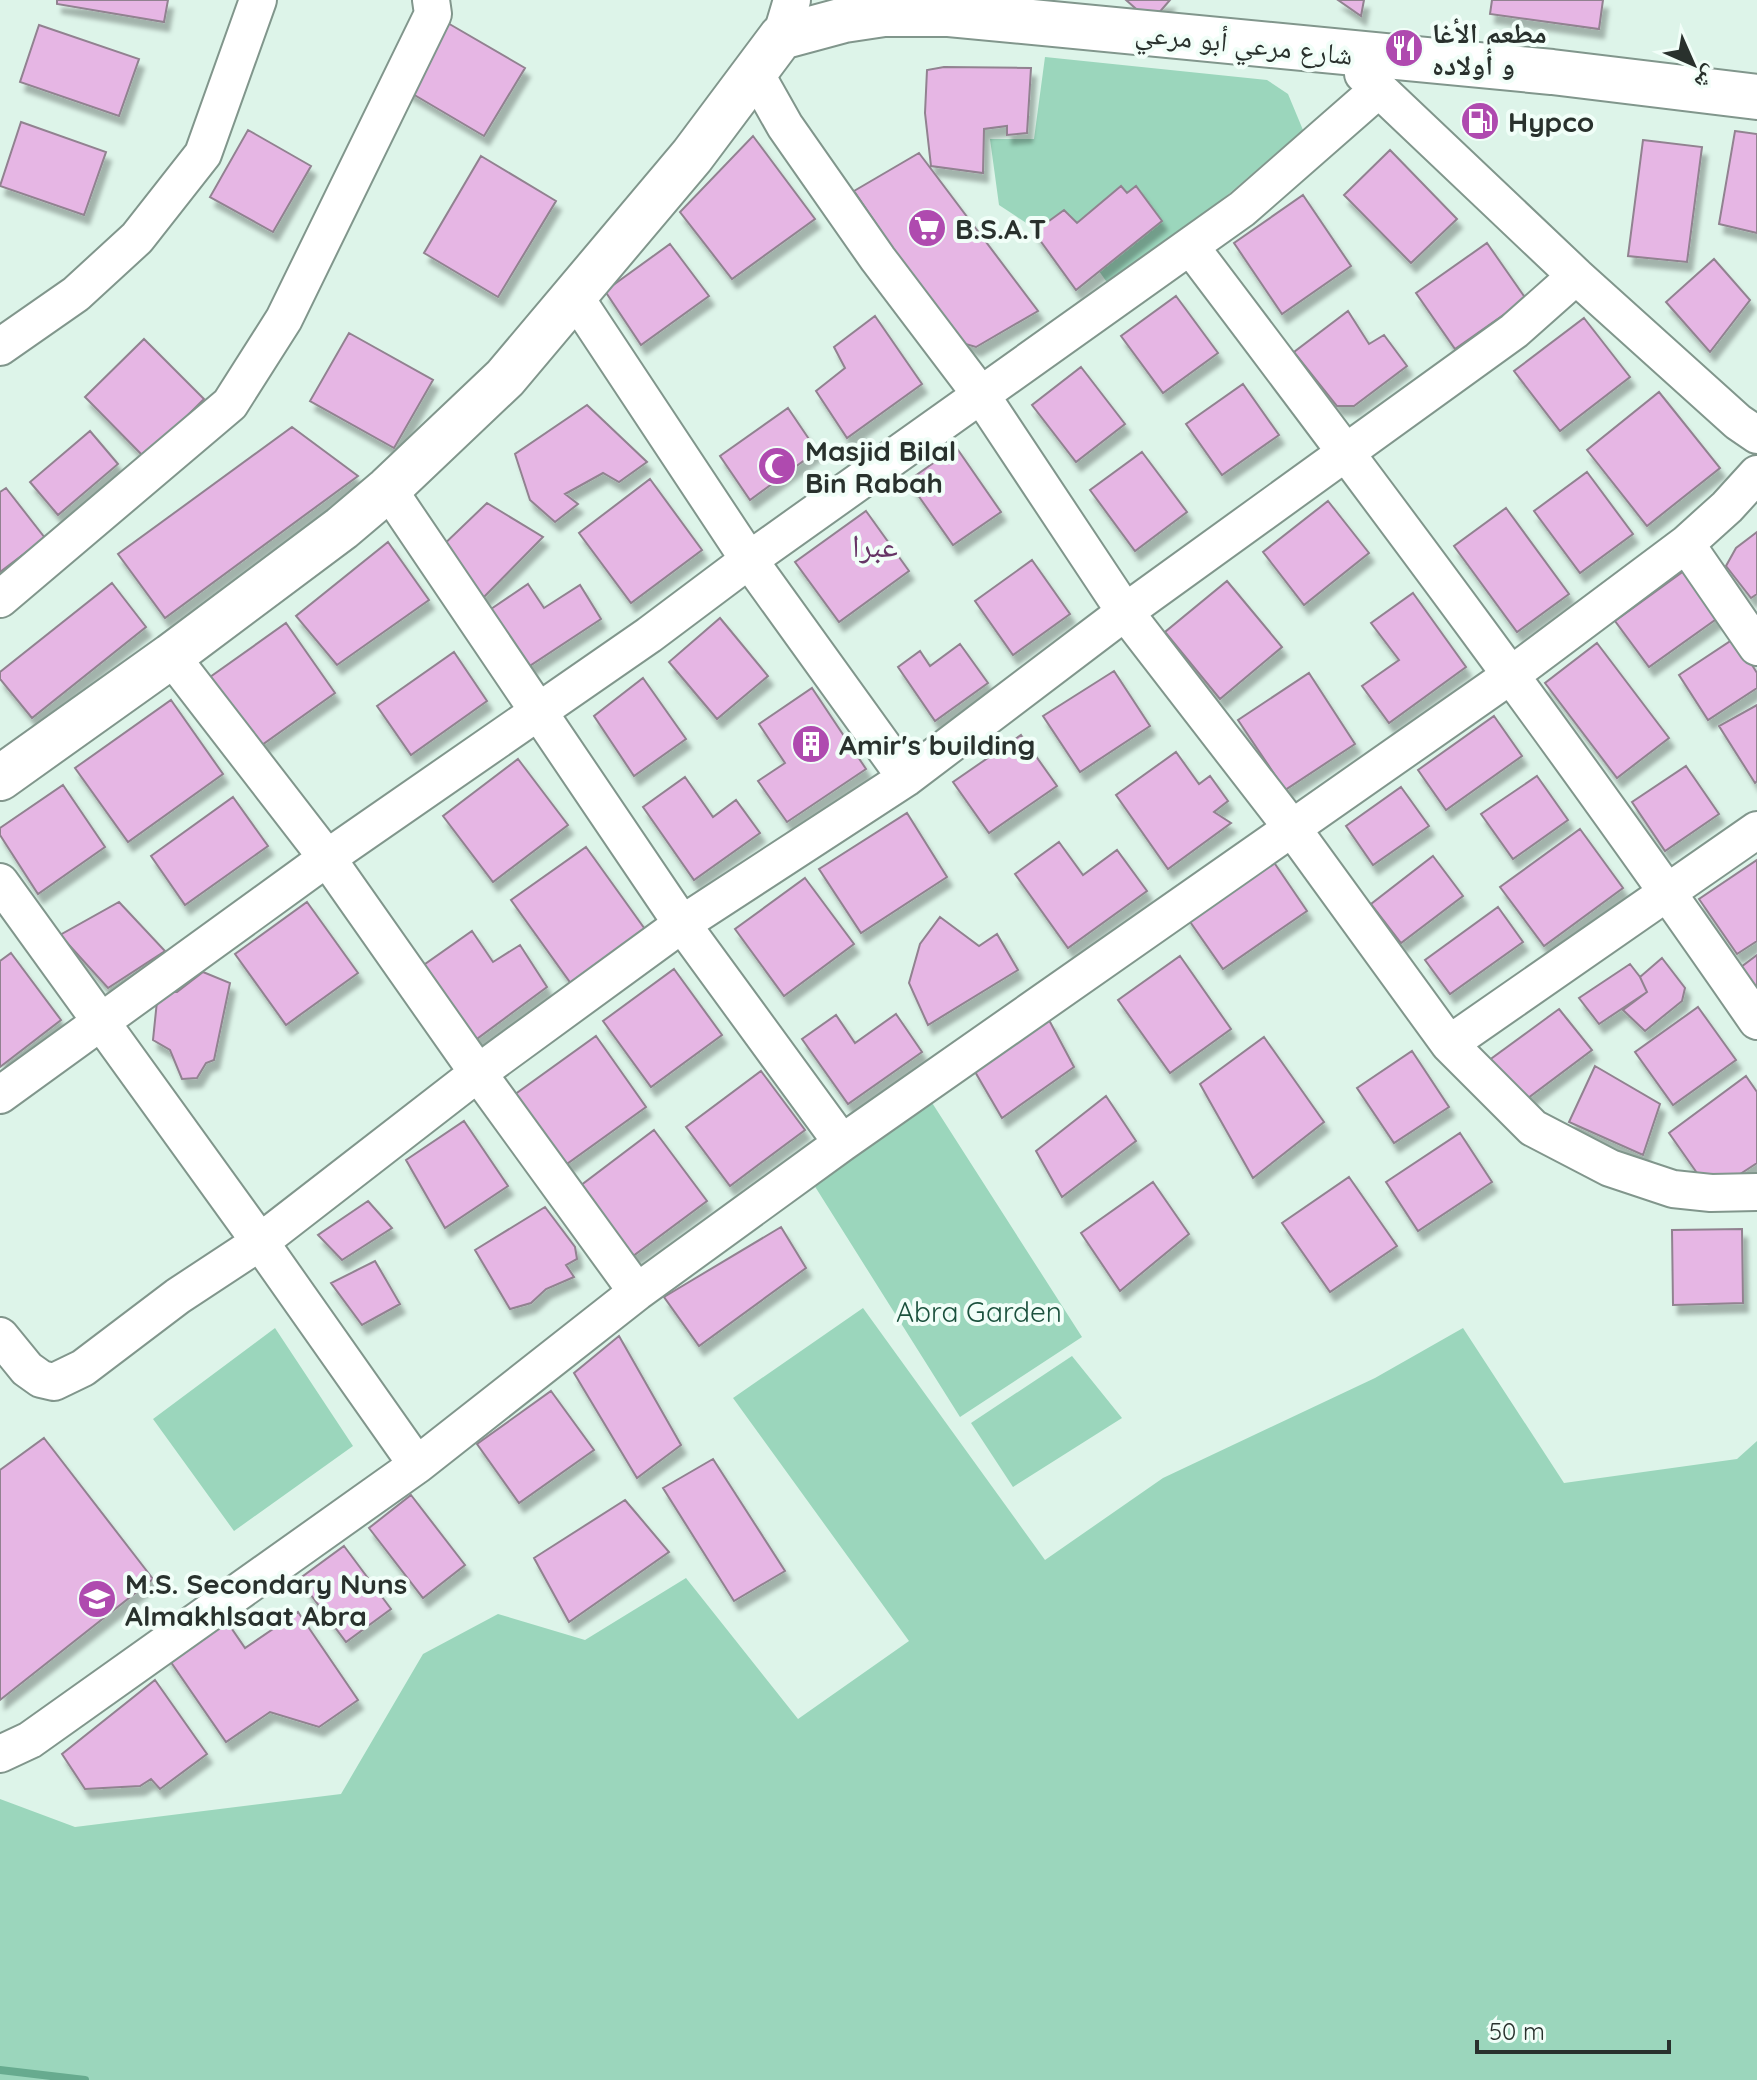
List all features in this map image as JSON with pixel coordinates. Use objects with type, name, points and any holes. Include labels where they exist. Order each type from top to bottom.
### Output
[{"type":"main road","name":"شارع مرعي أبو مرعي","points":[[787,19],[844,20],[884,14],[1072,13],[1341,53],[1552,72],[1757,97]]},
{"type":"main road","points":[[0,778],[171,656],[342,528],[388,489],[505,378],[692,156],[754,71],[787,19]]},
{"type":"street","points":[[0,347],[76,294],[137,238],[203,154],[258,0]]},
{"type":"street","points":[[0,599],[230,404],[284,319],[433,14],[431,0]]},
{"type":"street","points":[[1341,53],[1576,276],[1738,422],[1757,435]]},
{"type":"street","points":[[754,71],[785,126],[878,259],[981,395],[1125,612],[1292,828],[1449,1044],[1533,1128],[1610,1168],[1673,1189],[1711,1193],[1757,1192]]},
{"type":"street","points":[[0,1095],[327,858],[649,635],[749,560],[1242,209],[1379,89]]},
{"type":"street","points":[[1190,246],[1511,675],[1669,893],[1757,1021]]},
{"type":"street","points":[[0,1336],[27,1369],[41,1379],[54,1382],[83,1368],[178,1296],[260,1242],[478,1073],[682,924],[906,778],[1125,612],[1514,331],[1576,276]]},
{"type":"street","points":[[575,297],[749,560],[906,778]]},
{"type":"street","points":[[0,1754],[30,1740],[417,1465],[637,1292],[842,1143],[1511,675],[1686,544],[1727,507],[1757,474]]},
{"type":"street","points":[[388,489],[682,924],[842,1143]]},
{"type":"street","points":[[1686,544],[1757,647]]},
{"type":"street","points":[[171,656],[327,858],[637,1292]]},
{"type":"street","points":[[1449,1044],[1757,830]]},
{"type":"street","points":[[0,882],[417,1465]]},
{"type":"green space","points":[[1045,57],[1267,80],[1288,94],[1303,130],[1195,223],[1111,288],[1099,271],[1136,187],[1127,193],[1120,186],[1077,223],[1064,210],[1037,230],[999,205],[990,139],[1034,139]]},
{"type":"green space","name":"Abra Garden","points":[[929,1098],[1082,1337],[960,1417],[809,1177]]},
{"type":"green space","points":[[863,1308],[1045,1560],[1163,1478],[1375,1378],[1463,1328],[1564,1483],[1737,1459],[1757,1441],[1757,2080],[0,2080],[0,1799],[75,1827],[341,1794],[423,1654],[498,1614],[585,1640],[686,1578],[798,1719],[909,1641],[733,1398]]},
{"type":"green space","points":[[275,1328],[353,1446],[234,1531],[153,1419]]},
{"type":"green space","points":[[1072,1356],[1122,1418],[1013,1487],[971,1423]]},
{"type":"building","points":[[57,0],[168,0],[164,22],[57,4]]},
{"type":"building","points":[[1126,0],[1170,0],[1151,22]]},
{"type":"building","points":[[1338,0],[1364,0],[1361,16]]},
{"type":"building","points":[[1492,0],[1603,0],[1599,29],[1490,14]]},
{"type":"building","points":[[446,22],[525,68],[484,136],[406,90]]},
{"type":"building","points":[[39,25],[139,59],[119,116],[20,82]]},
{"type":"building","points":[[944,67],[1031,68],[1027,133],[1007,135],[1007,126],[984,129],[983,173],[931,166],[925,113],[927,70]]},
{"type":"building","points":[[21,122],[106,152],[84,215],[0,186]]},
{"type":"building","points":[[248,130],[311,166],[273,232],[210,197]]},
{"type":"building","points":[[1735,131],[1757,134],[1757,233],[1719,224]]},
{"type":"building","points":[[753,136],[815,219],[732,279],[680,212]]},
{"type":"building","points":[[1643,140],[1702,147],[1687,262],[1628,256]]},
{"type":"building","points":[[1390,150],[1457,219],[1411,263],[1344,195]]},
{"type":"building","name":"B.S.A.T","points":[[919,153],[1038,311],[976,347],[955,341],[854,191]]},
{"type":"building","points":[[481,156],[556,201],[498,297],[424,253]]},
{"type":"building","points":[[1121,186],[1127,193],[1136,186],[1162,221],[1076,290],[1034,232],[1064,210],[1077,223]]},
{"type":"building","points":[[1303,195],[1351,266],[1282,314],[1234,243]]},
{"type":"building","points":[[1487,243],[1526,299],[1455,349],[1416,293]]},
{"type":"building","points":[[670,244],[709,296],[641,345],[605,291]]},
{"type":"building","points":[[1714,259],[1750,300],[1710,352],[1666,302]]},
{"type":"building","points":[[1176,296],[1218,353],[1163,393],[1121,336]]},
{"type":"building","points":[[1348,311],[1369,344],[1384,335],[1407,366],[1354,406],[1337,406],[1294,352]]},
{"type":"building","points":[[875,316],[922,384],[847,438],[816,391],[845,368],[834,347]]},
{"type":"building","points":[[1584,318],[1630,377],[1560,431],[1514,371]]},
{"type":"building","points":[[349,333],[433,380],[394,448],[310,401]]},
{"type":"building","points":[[144,339],[204,399],[145,458],[85,397]]},
{"type":"building","points":[[1081,367],[1125,424],[1076,462],[1032,405]]},
{"type":"building","points":[[1243,384],[1279,435],[1222,475],[1186,424]]},
{"type":"building","points":[[1659,392],[1720,468],[1647,526],[1587,450]]},
{"type":"building","points":[[587,405],[647,462],[619,482],[603,473],[565,494],[578,504],[555,522],[530,500],[515,454]]},
{"type":"building","points":[[788,408],[817,451],[750,500],[720,456]]},
{"type":"building","points":[[292,427],[358,476],[165,618],[118,554]]},
{"type":"building","points":[[90,431],[118,464],[58,515],[30,482]]},
{"type":"building","points":[[956,447],[1001,512],[953,545],[908,481]]},
{"type":"building","points":[[1142,452],[1187,512],[1135,551],[1090,490]]},
{"type":"building","points":[[1587,472],[1633,534],[1580,573],[1534,511]]},
{"type":"building","points":[[650,479],[702,550],[631,603],[579,533]]},
{"type":"building","points":[[6,488],[45,538],[0,572],[0,492]]},
{"type":"building","points":[[1328,501],[1369,553],[1304,605],[1263,552]]},
{"type":"building","points":[[487,503],[543,537],[480,601],[438,550]]},
{"type":"building","points":[[1506,508],[1569,594],[1517,632],[1454,546]]},
{"type":"building","points":[[866,511],[909,571],[839,622],[795,562]]},
{"type":"building","points":[[1757,532],[1757,594],[1751,598],[1726,566],[1736,548]]},
{"type":"building","points":[[388,542],[429,600],[337,665],[296,616]]},
{"type":"building","points":[[1032,560],[1070,614],[1013,655],[975,601]]},
{"type":"building","points":[[1688,568],[1722,615],[1649,667],[1615,621]]},
{"type":"building","points":[[1227,581],[1282,647],[1220,699],[1165,632]]},
{"type":"building","points":[[112,583],[146,627],[32,718],[0,679],[0,672]]},
{"type":"building","points":[[528,584],[544,608],[580,585],[601,619],[528,667],[491,609]]},
{"type":"building","points":[[1413,593],[1466,667],[1389,723],[1362,686],[1399,660],[1371,623]]},
{"type":"building","points":[[720,618],[768,676],[717,719],[669,662]]},
{"type":"building","points":[[286,623],[335,693],[252,752],[203,682]]},
{"type":"building","points":[[1735,638],[1757,673],[1757,688],[1708,720],[1679,675]]},
{"type":"building","points":[[1597,643],[1669,738],[1617,778],[1545,683]]},
{"type":"building","points":[[960,644],[988,683],[935,721],[898,667],[920,651],[930,666]]},
{"type":"building","points":[[454,652],[487,701],[411,755],[377,706]]},
{"type":"building","points":[[1114,671],[1150,726],[1080,772],[1043,716]]},
{"type":"building","points":[[1309,673],[1355,744],[1285,790],[1238,720]]},
{"type":"building","points":[[643,678],[686,739],[634,776],[594,716]]},
{"type":"building","name":"Amir's building","points":[[812,688],[866,769],[787,822],[758,781],[785,763],[759,724]]},
{"type":"building","points":[[171,700],[223,774],[128,842],[75,768]]},
{"type":"building","points":[[1757,705],[1757,781],[1755,783],[1719,726]]},
{"type":"building","points":[[1494,716],[1522,756],[1446,810],[1418,770]]},
{"type":"building","points":[[1021,735],[1057,786],[989,833],[953,782]]},
{"type":"building","points":[[1176,752],[1199,784],[1210,776],[1228,801],[1214,812],[1231,823],[1168,869],[1116,795]]},
{"type":"building","points":[[518,759],[568,825],[493,882],[443,816]]},
{"type":"building","points":[[1686,766],[1719,814],[1665,851],[1632,802]]},
{"type":"building","points":[[1537,776],[1568,820],[1513,859],[1481,814]]},
{"type":"building","points":[[685,777],[713,817],[736,800],[760,833],[694,880],[643,807]]},
{"type":"building","points":[[63,785],[105,847],[38,894],[0,835],[0,828]]},
{"type":"building","points":[[1401,787],[1429,826],[1373,865],[1346,826]]},
{"type":"building","points":[[233,797],[268,846],[185,905],[151,856]]},
{"type":"building","points":[[907,813],[947,877],[861,933],[819,869]]},
{"type":"building","points":[[1580,829],[1623,888],[1544,946],[1500,887]]},
{"type":"building","points":[[1059,842],[1083,875],[1117,850],[1147,891],[1068,948],[1015,874]]},
{"type":"building","points":[[586,847],[647,932],[572,985],[511,900]]},
{"type":"building","points":[[1433,856],[1463,896],[1401,943],[1371,904]]},
{"type":"building","points":[[1271,858],[1307,911],[1223,969],[1186,916]]},
{"type":"building","points":[[1757,860],[1757,941],[1737,954],[1699,899]]},
{"type":"building","points":[[805,878],[854,944],[784,996],[735,929]]},
{"type":"building","points":[[119,902],[165,951],[108,988],[60,935]]},
{"type":"building","points":[[307,902],[358,973],[286,1025],[235,954]]},
{"type":"building","points":[[1498,907],[1523,942],[1450,994],[1425,960]]},
{"type":"building","points":[[940,917],[979,946],[997,934],[1018,970],[928,1025],[909,983],[920,944]]},
{"type":"building","points":[[472,931],[493,962],[520,945],[547,987],[474,1041],[418,969]]},
{"type":"building","points":[[11,953],[61,1020],[0,1067],[0,961]]},
{"type":"building","points":[[1757,955],[1757,989],[1741,967]]},
{"type":"building","points":[[1180,956],[1231,1029],[1170,1073],[1118,1000]]},
{"type":"building","points":[[1662,958],[1685,988],[1682,1001],[1645,1031],[1623,1010],[1647,992],[1640,977]]},
{"type":"building","points":[[1630,964],[1647,992],[1599,1024],[1579,998]]},
{"type":"building","points":[[674,969],[722,1035],[651,1087],[603,1021]]},
{"type":"building","points":[[203,972],[230,983],[214,1060],[206,1063],[197,1078],[182,1079],[170,1050],[153,1040],[157,1001],[165,992],[177,992]]},
{"type":"building","points":[[1698,1007],[1736,1060],[1673,1105],[1635,1052]]},
{"type":"building","points":[[1559,1009],[1592,1050],[1520,1104],[1488,1061]]},
{"type":"building","points":[[896,1014],[922,1052],[848,1104],[802,1039],[836,1015],[855,1043]]},
{"type":"building","points":[[1049,1020],[1074,1067],[1002,1118],[974,1070]]},
{"type":"building","points":[[596,1036],[646,1107],[564,1166],[514,1095]]},
{"type":"building","points":[[1264,1037],[1324,1122],[1253,1178],[1200,1084]]},
{"type":"building","points":[[1412,1051],[1449,1107],[1394,1143],[1357,1088]]},
{"type":"building","points":[[1595,1066],[1660,1104],[1643,1155],[1569,1122]]},
{"type":"building","points":[[761,1071],[805,1130],[730,1186],[686,1127]]},
{"type":"building","points":[[1746,1076],[1757,1092],[1757,1163],[1711,1193],[1669,1133]]},
{"type":"building","points":[[1106,1096],[1136,1141],[1062,1197],[1036,1151]]},
{"type":"building","points":[[464,1121],[508,1186],[445,1228],[406,1160]]},
{"type":"building","points":[[654,1130],[707,1201],[629,1259],[576,1189]]},
{"type":"building","points":[[1460,1133],[1492,1182],[1418,1231],[1386,1182]]},
{"type":"building","points":[[1349,1177],[1397,1246],[1330,1292],[1282,1223]]},
{"type":"building","points":[[1153,1182],[1189,1234],[1120,1291],[1081,1233]]},
{"type":"building","points":[[368,1201],[392,1228],[342,1260],[318,1235]]},
{"type":"building","points":[[545,1207],[575,1247],[577,1259],[566,1265],[574,1277],[546,1289],[531,1303],[510,1309],[475,1250]]},
{"type":"building","points":[[781,1227],[806,1268],[699,1346],[664,1297]]},
{"type":"building","points":[[1742,1229],[1743,1303],[1673,1305],[1672,1230]]},
{"type":"building","points":[[375,1261],[400,1304],[362,1325],[331,1283]]},
{"type":"building","points":[[619,1336],[681,1445],[637,1478],[574,1373]]},
{"type":"building","points":[[551,1391],[594,1450],[519,1503],[477,1444]]},
{"type":"building","points":[[44,1438],[153,1579],[0,1700],[0,1470]]},
{"type":"building","points":[[713,1459],[785,1571],[734,1601],[663,1488]]},
{"type":"building","points":[[411,1495],[465,1565],[423,1598],[369,1528]]},
{"type":"building","points":[[625,1500],[669,1552],[569,1622],[534,1558]]},
{"type":"building","points":[[344,1546],[391,1609],[346,1642],[299,1579]]},
{"type":"building","points":[[298,1612],[358,1700],[319,1727],[270,1712],[226,1742],[166,1655],[223,1616],[245,1648]]},
{"type":"building","points":[[155,1680],[207,1754],[160,1789],[151,1779],[140,1786],[85,1789],[62,1754]]},
{"type":"waterway","points":[[0,2070],[85,2080]]},
{"type":"place","name":"مطعم الأغا و أولاده","points":[[1404,48]]},
{"type":"place","name":"Hypco","points":[[1480,121]]},
{"type":"place","name":"B.S.A.T","points":[[927,228]]},
{"type":"place","name":"Masjid Bilal Bin Rabah","points":[[777,466]]},
{"type":"place","name":"Amir's building","points":[[811,744]]},
{"type":"place","name":"M.S. Secondary Nuns Almakhlsaat Abra","points":[[97,1599]]},
{"type":"district","name":"عبرا","points":[[875,545]]}]
